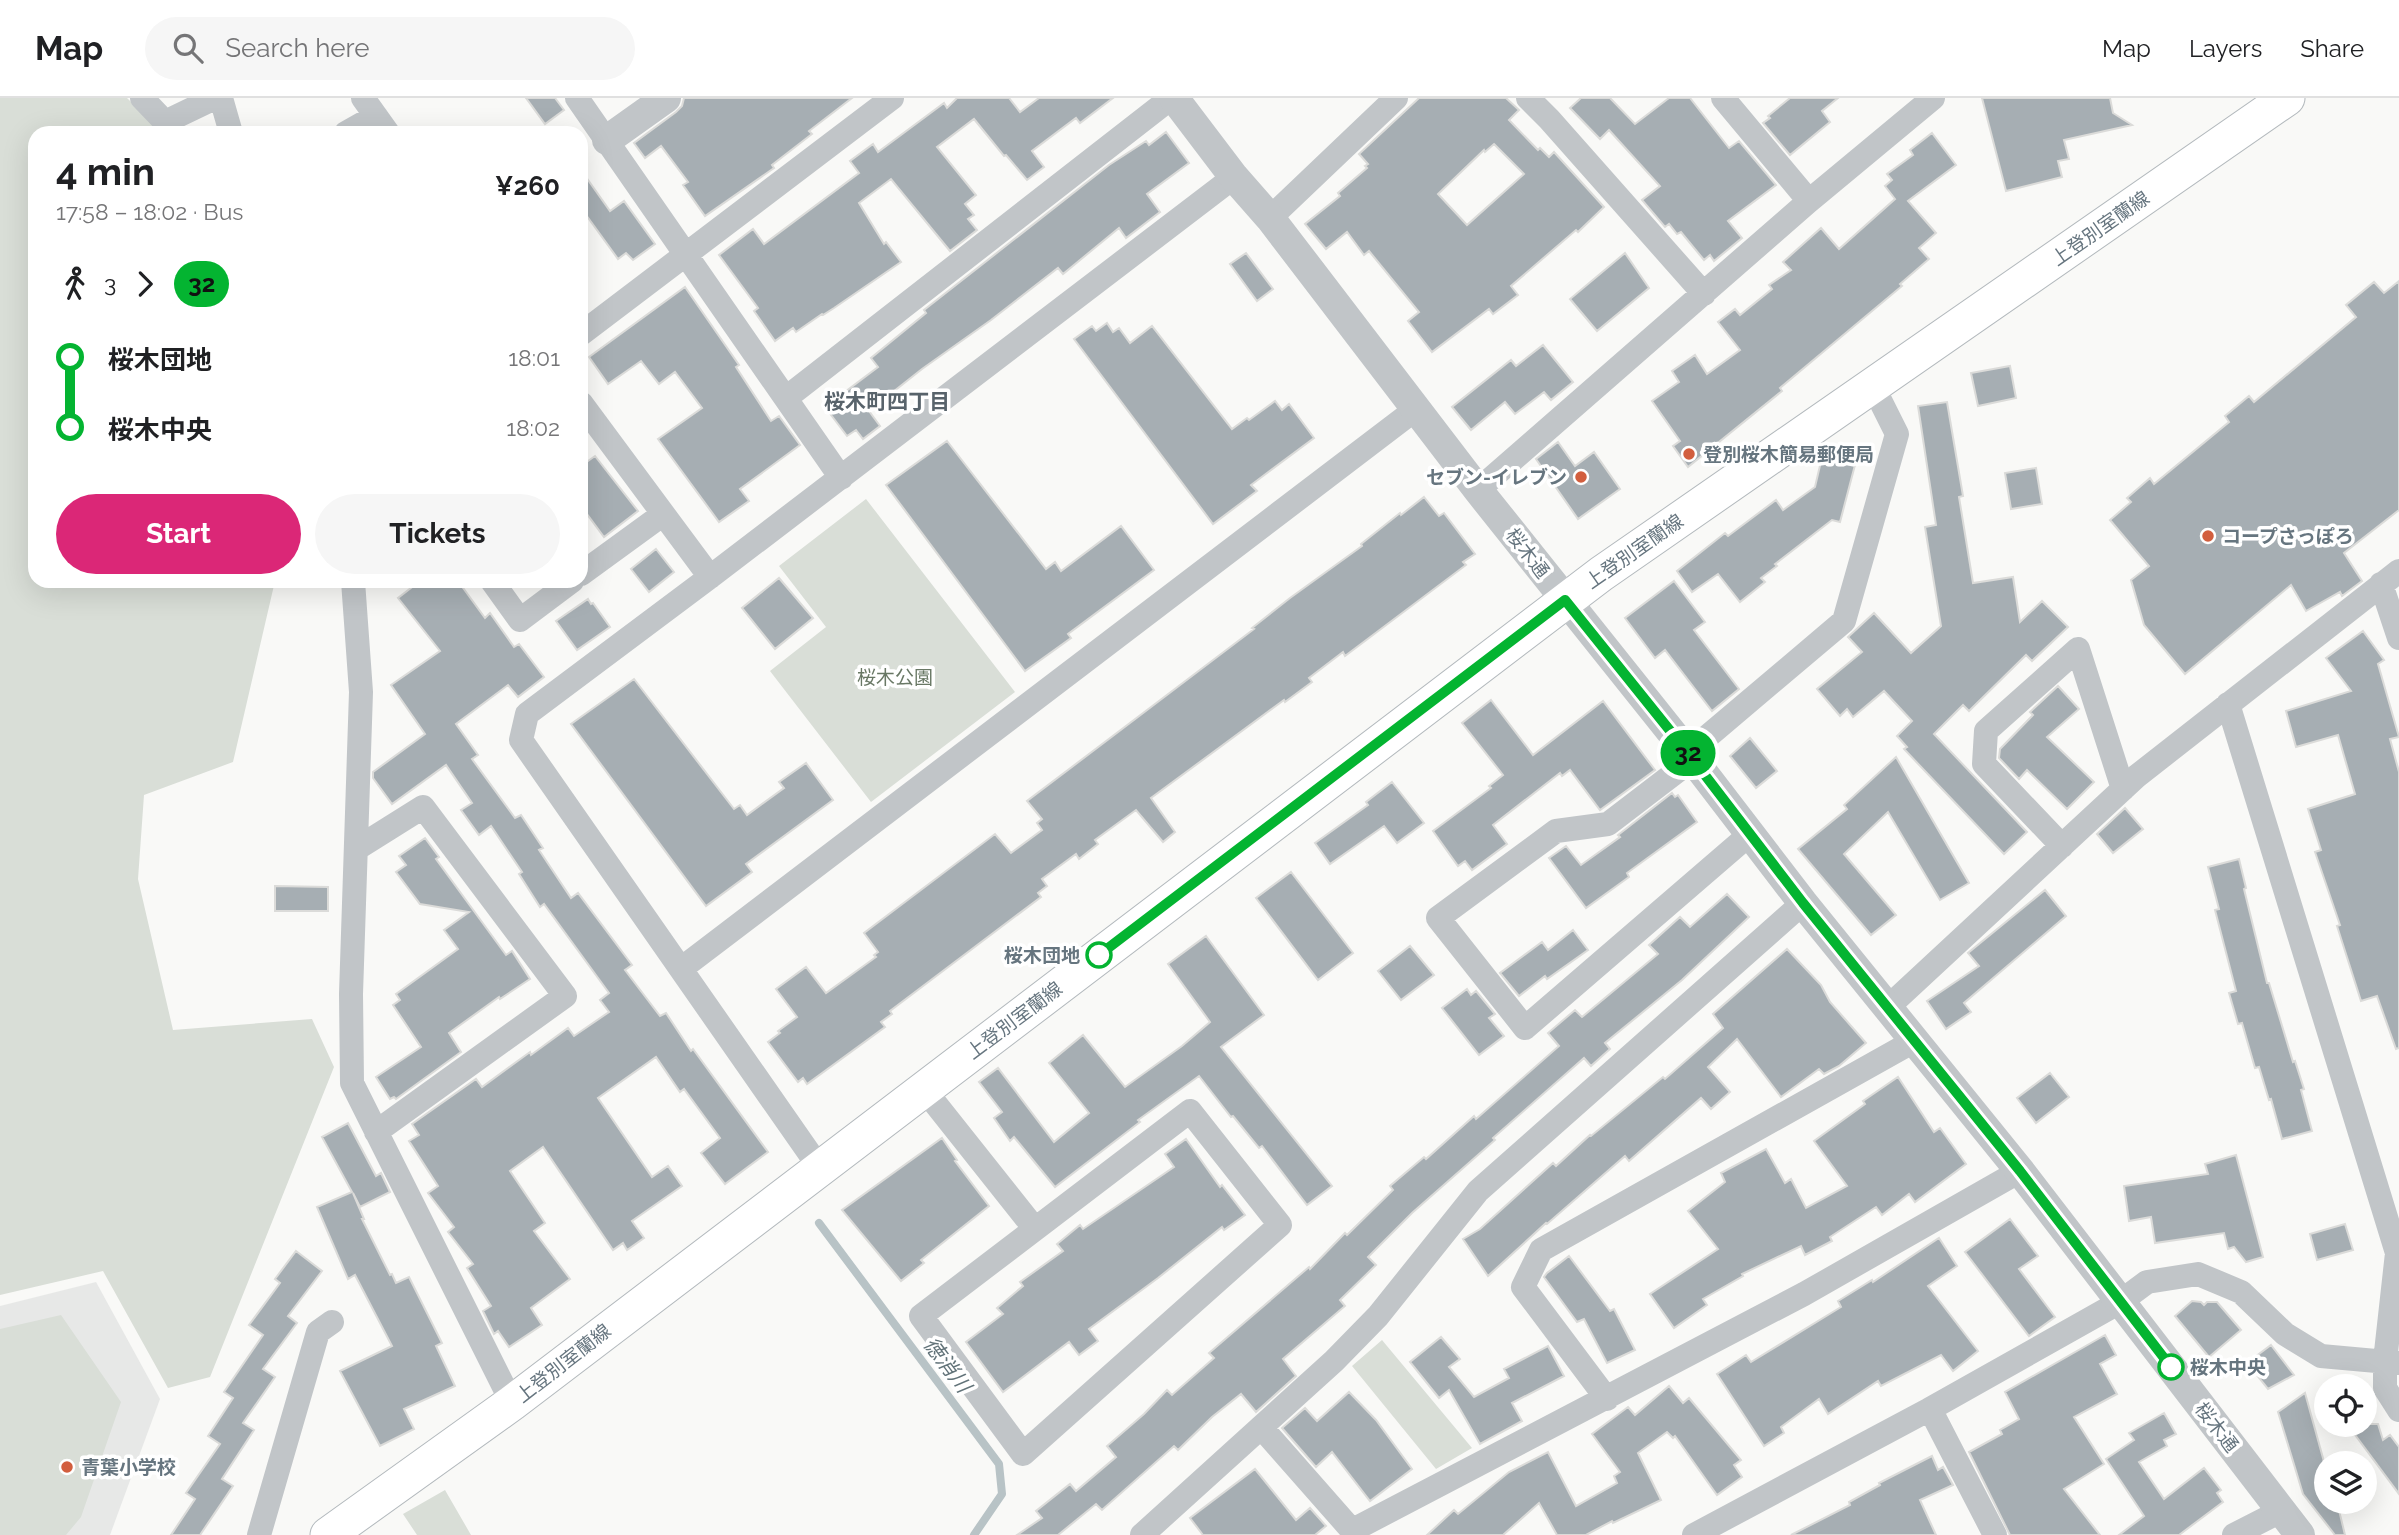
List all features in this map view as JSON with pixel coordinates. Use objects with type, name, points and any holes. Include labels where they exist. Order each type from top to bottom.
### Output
[{"type":"main road","name":"上登別室蘭線","points":[[328,1535],[512,1403],[1565,600],[2287,98]]},
{"type":"street","points":[[142,98],[165,122],[218,98],[228,126]]},
{"type":"street","points":[[577,98],[841,478]]},
{"type":"street","points":[[607,140],[666,98]]},
{"type":"street","points":[[588,329],[892,98]]},
{"type":"street","points":[[786,398],[1173,98]]},
{"type":"street","name":"桜木通","points":[[1173,98],[1234,177],[1270,218],[1478,490],[1691,756],[1803,903],[2020,1171],[2300,1535]]},
{"type":"street","points":[[1270,218],[1396,98]]},
{"type":"street","points":[[1528,98],[1704,294]]},
{"type":"street","points":[[1723,98],[1809,201]]},
{"type":"street","points":[[1478,490],[1704,294],[1917,103]]},
{"type":"street","points":[[358,126],[376,116]]},
{"type":"street","points":[[819,1167],[521,740],[527,714],[1234,177]]},
{"type":"street","points":[[1750,834],[1525,1028],[1438,918],[1556,831],[1608,824],[1691,756],[1844,621],[1897,433],[1872,386]]},
{"type":"street","points":[[682,968],[1416,409]]},
{"type":"street","points":[[588,413],[710,577]]},
{"type":"street","points":[[588,569],[662,515]]},
{"type":"street","points":[[1887,1008],[2123,789],[2390,578],[2399,638]]},
{"type":"street","points":[[353,588],[360,692],[351,994],[352,1083],[512,1403]]},
{"type":"street","points":[[497,588],[520,620],[563,588]]},
{"type":"street","points":[[2062,846],[1984,764],[1986,731],[2078,649],[2123,789]]},
{"type":"street","points":[[2228,704],[2397,1253],[2392,1362],[2385,1388],[2399,1410]]},
{"type":"street","points":[[356,849],[423,807],[565,996],[376,1132]]},
{"type":"street","points":[[1142,1535],[1334,1361],[1378,1316],[1478,1191],[1803,903]]},
{"type":"street","points":[[1607,1399],[1523,1287],[1541,1250],[1914,1041]]},
{"type":"street","points":[[923,1088],[1035,1229]]},
{"type":"street","points":[[1190,1111],[1280,1225],[1023,1454],[921,1316],[1035,1229],[1190,1111]]},
{"type":"street","points":[[1261,1427],[1354,1533],[1804,1294],[2020,1171]]},
{"type":"street","points":[[1694,1535],[1930,1409],[2120,1301],[2147,1282],[2198,1274],[2241,1292],[2285,1334],[2321,1356],[2392,1362]]},
{"type":"street","points":[[259,1535],[318,1332],[331,1322]]},
{"type":"street","points":[[1930,1409],[1995,1535]]},
{"type":"street","points":[[2234,1535],[2281,1511]]},
{"type":"shaded area","name":"青葉小学校","points":[[96,1282],[160,1399],[110,1535],[0,1535],[0,1306]]},
{"type":"green space","points":[[0,98],[127,98],[156,126],[28,126],[28,588],[273,588],[233,762],[144,795],[138,879],[173,1030],[312,1019],[334,1067],[210,1377],[168,1388],[103,1271],[0,1295]]},
{"type":"green space","name":"桜木公園","points":[[866,499],[1015,692],[871,802],[770,671],[826,627],[779,566]]},
{"type":"green space","name":"青葉小学校","points":[[61,1315],[121,1402],[81,1517],[66,1535],[0,1535],[0,1329]]},
{"type":"green space","points":[[1382,1340],[1472,1448],[1436,1469],[1352,1366]]},
{"type":"green space","points":[[445,1490],[471,1535],[417,1535],[403,1514]]},
{"type":"building","points":[[526,98],[555,98],[564,110],[545,124]]},
{"type":"building","points":[[684,98],[852,98],[809,131],[812,134],[772,165],[774,168],[705,216],[683,185],[688,182],[661,146],[645,158],[634,143],[676,112],[682,106]]},
{"type":"building","points":[[957,98],[1009,98],[1020,112],[1039,98],[1113,98],[1080,123],[1076,118],[1032,151],[1044,167],[1027,180],[974,119],[937,147],[976,195],[965,204],[974,215],[968,219],[977,230],[950,251],[891,179],[859,203],[884,244],[886,242],[901,262],[796,332],[793,328],[775,341],[754,311],[758,308],[719,255],[753,229],[764,244],[859,173],[850,161],[873,144],[878,152],[944,103],[947,108]]},
{"type":"building","points":[[1419,98],[1506,98],[1519,110],[1509,120],[1538,150],[1540,148],[1549,157],[1554,152],[1604,207],[1578,232],[1576,230],[1511,286],[1518,295],[1493,314],[1489,309],[1432,352],[1408,321],[1419,312],[1369,251],[1364,255],[1347,232],[1326,249],[1305,224],[1340,196],[1338,193],[1367,168],[1365,166],[1368,164],[1359,154]],"holes":[[[1494,144],[1524,174],[1467,225],[1438,194],[1484,150],[1485,152]]]},
{"type":"building","points":[[1581,98],[1610,98],[1635,124],[1669,98],[1690,98],[1729,148],[1739,141],[1776,185],[1728,221],[1742,238],[1714,261],[1710,255],[1704,260],[1681,232],[1677,234],[1669,224],[1665,227],[1642,200],[1660,186],[1609,130],[1600,139],[1570,108]]},
{"type":"building","points":[[1790,98],[1838,98],[1822,111],[1830,122],[1790,155],[1763,123]]},
{"type":"building","points":[[1982,98],[2110,98],[2113,113],[2132,125],[2064,140],[2069,159],[2058,161],[2062,177],[2006,191]]},
{"type":"building","points":[[1166,132],[1189,163],[1147,194],[1160,212],[1126,238],[1119,228],[1063,274],[1058,268],[869,411],[880,426],[863,439],[856,430],[847,436],[825,407],[878,367],[871,358],[926,313],[924,310],[1109,165],[1146,141],[1149,145]]},
{"type":"building","points":[[1932,133],[1956,165],[1908,201],[1936,233],[1919,248],[1929,259],[1900,284],[1902,286],[1780,388],[1782,391],[1688,467],[1673,446],[1680,441],[1652,401],[1679,382],[1672,371],[1695,355],[1707,374],[1740,350],[1718,322],[1735,309],[1740,315],[1772,289],[1769,285],[1791,270],[1783,262],[1821,228],[1839,249],[1895,199],[1885,186],[1892,180],[1887,174],[1913,155],[1910,150]]},
{"type":"building","points":[[588,180],[610,211],[624,201],[655,244],[633,260],[626,253],[618,259],[588,218]]},
{"type":"building","points":[[1246,253],[1273,289],[1257,301],[1230,264]]},
{"type":"building","points":[[1625,253],[1649,288],[1597,331],[1570,299]]},
{"type":"building","name":"コープさっぽろ","points":[[2399,281],[2399,510],[2344,553],[2362,581],[2342,596],[2340,592],[2306,611],[2291,585],[2185,674],[2144,625],[2131,580],[2149,566],[2110,520],[2131,502],[2127,498],[2150,478],[2154,484],[2229,422],[2225,416],[2249,396],[2254,402],[2356,317],[2346,305],[2374,282],[2384,293]]},
{"type":"building","points":[[685,287],[739,365],[736,367],[771,421],[779,416],[800,445],[740,489],[749,501],[719,522],[658,439],[702,408],[675,372],[659,384],[641,361],[608,384],[589,357]]},
{"type":"building","points":[[1107,323],[1113,332],[1119,328],[1130,343],[1152,326],[1232,429],[1275,401],[1282,410],[1289,404],[1314,438],[1251,485],[1257,491],[1213,524],[1074,339],[1092,326],[1096,331]]},
{"type":"building","points":[[1543,345],[1573,382],[1551,400],[1544,392],[1515,414],[1505,402],[1471,430],[1452,407],[1511,360],[1516,366]]},
{"type":"building","points":[[2010,366],[2016,398],[1978,406],[1971,373]]},
{"type":"building","points":[[1947,402],[1963,496],[1959,497],[1973,583],[2013,577],[2020,622],[2042,601],[2068,627],[2032,661],[2026,655],[1969,711],[1963,705],[1934,734],[2027,832],[2004,854],[1904,749],[1907,747],[1897,736],[1912,721],[1884,691],[1853,717],[1847,709],[1840,716],[1817,689],[1862,652],[1848,637],[1874,613],[1911,653],[1941,626],[1925,527],[1936,525],[1918,406]]},
{"type":"building","points":[[947,441],[1046,569],[1055,562],[1061,571],[1121,526],[1154,570],[1068,634],[1071,638],[1025,671],[886,485]]},
{"type":"building","name":"セブン-イレブン","points":[[1558,442],[1575,466],[1594,452],[1620,489],[1578,519],[1536,459]]},
{"type":"building","points":[[595,456],[638,511],[604,537],[588,515],[588,461]]},
{"type":"building","points":[[1822,457],[1855,465],[1840,522],[1832,520],[1775,564],[1777,566],[1761,578],[1765,582],[1740,602],[1718,574],[1692,592],[1677,571],[1725,533],[1728,536],[1776,500],[1783,510],[1815,487]]},
{"type":"building","points":[[2036,468],[2042,504],[2011,509],[2005,473]]},
{"type":"building","points":[[1424,497],[1439,516],[1444,513],[1475,554],[1463,562],[1466,565],[1345,656],[1343,652],[1309,678],[1312,682],[1151,798],[1175,832],[1163,842],[1136,810],[1095,840],[1098,844],[1079,859],[1076,854],[1042,879],[1047,886],[1038,893],[1041,897],[890,1011],[892,1014],[881,1022],[885,1027],[807,1084],[803,1078],[798,1082],[768,1042],[797,1017],[776,989],[806,967],[826,993],[876,957],[874,955],[878,952],[864,933],[995,834],[1011,853],[1042,830],[1037,823],[1042,819],[1027,801]]},
{"type":"building","points":[[656,549],[674,572],[649,592],[631,569]]},
{"type":"building","points":[[779,578],[813,618],[775,649],[742,608]]},
{"type":"building","points":[[1674,581],[1705,622],[1694,630],[1739,689],[1712,711],[1665,650],[1655,658],[1625,618]]},
{"type":"building","points":[[411,588],[463,588],[485,618],[490,613],[514,647],[519,644],[544,677],[518,697],[508,685],[456,724],[478,755],[472,759],[515,818],[521,815],[543,848],[539,850],[571,898],[578,893],[632,965],[625,970],[660,1016],[666,1013],[691,1051],[693,1049],[768,1152],[725,1184],[701,1153],[720,1138],[684,1089],[680,1092],[656,1057],[598,1098],[652,1177],[668,1166],[682,1186],[632,1221],[644,1238],[627,1250],[623,1243],[613,1250],[543,1147],[510,1171],[545,1223],[534,1231],[570,1279],[531,1308],[542,1325],[509,1347],[498,1331],[494,1334],[483,1311],[491,1306],[467,1268],[473,1264],[448,1232],[454,1227],[428,1193],[438,1186],[409,1141],[419,1135],[412,1124],[476,1079],[482,1087],[568,1028],[574,1036],[609,1012],[600,1000],[609,993],[544,904],[540,907],[519,874],[522,872],[491,826],[479,835],[461,810],[472,803],[446,765],[392,804],[373,778],[373,772],[425,734],[391,685],[440,651],[398,598]]},
{"type":"building","points":[[588,599],[610,627],[577,650],[556,621]]},
{"type":"building","points":[[2363,631],[2384,660],[2378,664],[2399,737],[2390,739],[2399,772],[2399,1048],[2396,1049],[2377,996],[2361,1001],[2337,926],[2340,925],[2315,852],[2321,850],[2308,809],[2355,794],[2338,735],[2296,747],[2286,711],[2351,691],[2326,658]]},
{"type":"building","points":[[634,679],[734,809],[740,805],[747,815],[784,788],[779,782],[806,763],[833,800],[746,864],[752,872],[706,906],[571,724]]},
{"type":"building","points":[[2058,686],[2079,709],[2047,737],[2094,782],[2067,809],[2027,770],[2019,779],[1999,758],[2000,749],[2033,715],[2030,712]]},
{"type":"building","points":[[1491,700],[1533,755],[1603,701],[1655,770],[1600,810],[1570,770],[1562,776],[1560,773],[1493,825],[1507,844],[1472,870],[1465,861],[1458,866],[1433,831],[1491,788],[1489,786],[1503,775],[1462,723]]},
{"type":"building","points":[[1750,738],[1777,771],[1756,788],[1730,756]]},
{"type":"building","points":[[1896,757],[1969,883],[1940,900],[1888,812],[1844,854],[1896,915],[1871,935],[1798,849],[1847,809],[1844,805]]},
{"type":"building","points":[[1392,782],[1424,823],[1397,843],[1384,826],[1330,864],[1315,843],[1368,805],[1366,802]]},
{"type":"building","points":[[1672,793],[1675,797],[1678,795],[1697,822],[1627,873],[1629,877],[1586,908],[1549,858],[1566,846],[1581,865],[1620,837],[1618,835]]},
{"type":"building","points":[[2125,808],[2143,829],[2113,853],[2097,834]]},
{"type":"building","points":[[425,838],[439,857],[436,859],[506,955],[512,951],[530,979],[500,999],[499,997],[449,1033],[461,1052],[396,1099],[390,1099],[376,1077],[421,1047],[393,1005],[400,1000],[396,994],[458,949],[444,930],[469,912],[420,904],[396,872],[406,865],[399,856]]},
{"type":"building","points":[[2239,859],[2267,983],[2304,1089],[2301,1090],[2312,1131],[2282,1139],[2271,1099],[2269,1100],[2259,1067],[2255,1068],[2242,1023],[2238,1024],[2229,993],[2236,991],[2215,910],[2219,909],[2208,867]]},
{"type":"building","points":[[1291,872],[1353,953],[1318,980],[1256,898]]},
{"type":"building","points":[[275,886],[328,887],[328,911],[275,911]]},
{"type":"building","points":[[2045,890],[2066,916],[1964,1003],[1971,1012],[1946,1029],[1927,1001],[1979,966],[1968,953]]},
{"type":"building","points":[[1727,894],[1749,917],[1682,980],[1605,1043],[1610,1049],[1591,1066],[1584,1058],[1493,1138],[1495,1140],[1412,1213],[1368,1257],[1376,1265],[1340,1300],[1345,1306],[1283,1359],[1296,1376],[1256,1412],[1241,1394],[1178,1450],[1174,1446],[1102,1510],[1096,1504],[1058,1535],[1017,1535],[1042,1518],[1036,1511],[1070,1484],[1076,1491],[1116,1457],[1107,1446],[1167,1390],[1172,1395],[1214,1358],[1209,1353],[1309,1267],[1310,1269],[1345,1233],[1347,1235],[1393,1190],[1390,1186],[1424,1157],[1426,1159],[1474,1116],[1476,1119],[1559,1046],[1548,1033],[1575,1010],[1582,1017],[1658,954],[1649,945],[1680,917],[1690,927]]},
{"type":"building","points":[[1573,930],[1588,950],[1547,979],[1545,976],[1519,996],[1500,973],[1542,942],[1548,950]]},
{"type":"building","points":[[1206,936],[1264,1015],[1221,1047],[1332,1186],[1307,1205],[1262,1146],[1259,1148],[1233,1116],[1231,1117],[1199,1076],[1138,1120],[1140,1122],[1055,1187],[1014,1137],[1010,1141],[994,1118],[1002,1112],[979,1082],[998,1068],[1054,1142],[1089,1113],[1049,1063],[1083,1035],[1125,1087],[1210,1022],[1168,964]]},
{"type":"building","points":[[1410,946],[1434,975],[1401,1000],[1378,971]]},
{"type":"building","points":[[1787,949],[1821,985],[1830,1002],[1866,1043],[1839,1066],[1824,1074],[1819,1069],[1781,1097],[1737,1039],[1708,1067],[1730,1092],[1711,1109],[1701,1098],[1629,1161],[1625,1156],[1488,1276],[1463,1239],[1480,1229],[1553,1163],[1556,1166],[1590,1135],[1663,1077],[1665,1079],[1723,1028],[1713,1014]]},
{"type":"building","points":[[1467,989],[1471,995],[1476,991],[1495,1014],[1489,1018],[1504,1036],[1479,1055],[1442,1008]]},
{"type":"building","points":[[2050,1073],[2069,1097],[2036,1123],[2017,1098]]},
{"type":"building","points":[[1898,1077],[1934,1132],[1940,1128],[1966,1164],[1915,1202],[1909,1194],[1882,1215],[1876,1207],[1830,1237],[1832,1241],[1805,1255],[1801,1246],[1742,1274],[1743,1276],[1703,1299],[1707,1305],[1674,1328],[1650,1294],[1718,1249],[1688,1211],[1725,1182],[1721,1173],[1766,1149],[1785,1183],[1791,1179],[1806,1208],[1847,1186],[1814,1141],[1865,1104],[1863,1101]]},
{"type":"building","points":[[348,1123],[376,1176],[381,1173],[390,1192],[360,1207],[353,1193],[362,1219],[396,1283],[409,1277],[442,1343],[436,1346],[455,1386],[404,1409],[414,1429],[380,1446],[340,1371],[392,1346],[355,1275],[348,1279],[317,1207],[352,1192],[322,1137]]},
{"type":"building","points":[[942,1138],[957,1160],[955,1161],[989,1206],[921,1260],[924,1263],[901,1281],[842,1210]]},
{"type":"building","points":[[1186,1139],[1220,1187],[1222,1185],[1245,1215],[1224,1230],[1222,1227],[1089,1329],[1098,1341],[1079,1355],[1069,1342],[1003,1392],[966,1342],[1003,1314],[997,1308],[1023,1286],[1020,1282],[1063,1251],[1057,1244],[1080,1225],[1083,1229],[1174,1167],[1165,1154]]},
{"type":"building","points":[[2236,1155],[2263,1257],[2246,1262],[2234,1247],[2228,1249],[2224,1233],[2155,1243],[2151,1217],[2129,1221],[2124,1186],[2208,1174],[2205,1164]]},
{"type":"building","points":[[2010,1219],[2038,1256],[2019,1269],[2055,1317],[2029,1336],[1965,1252]]},
{"type":"building","points":[[2345,1224],[2353,1250],[2317,1260],[2310,1234]]},
{"type":"building","points":[[1939,1238],[1957,1266],[1928,1286],[1978,1351],[1953,1371],[1941,1355],[1881,1386],[1878,1381],[1828,1414],[1819,1399],[1781,1427],[1784,1433],[1764,1446],[1717,1374],[1746,1355],[1751,1362],[1841,1307],[1838,1301],[1872,1280],[1873,1282]]},
{"type":"building","points":[[296,1251],[322,1271],[288,1316],[297,1323],[263,1369],[275,1377],[243,1423],[254,1430],[222,1479],[233,1486],[200,1535],[171,1535],[195,1499],[186,1493],[220,1444],[208,1436],[233,1398],[224,1392],[263,1335],[249,1325],[280,1283],[275,1279]]},
{"type":"building","points":[[1569,1256],[1610,1311],[1614,1309],[1635,1350],[1607,1363],[1584,1319],[1577,1322],[1544,1277]]},
{"type":"building","points":[[2192,1301],[2204,1305],[2207,1302],[2217,1302],[2241,1330],[2209,1357],[2175,1316]]},
{"type":"building","points":[[2105,1335],[2116,1355],[2100,1364],[2117,1394],[2074,1417],[2104,1464],[2064,1489],[2100,1535],[2010,1535],[1969,1452],[2002,1434],[2000,1430],[2019,1419],[2005,1392]]},
{"type":"building","points":[[1441,1337],[1460,1359],[1449,1367],[1474,1397],[1509,1378],[1504,1369],[1548,1346],[1564,1376],[1512,1403],[1522,1421],[1480,1444],[1449,1390],[1439,1398],[1410,1362]]},
{"type":"building","points":[[2271,1345],[2294,1375],[2268,1389],[2247,1363]]},
{"type":"building","points":[[1669,1386],[1683,1403],[1689,1398],[1741,1460],[1734,1465],[1742,1477],[1717,1495],[1675,1436],[1673,1438],[1667,1432],[1638,1453],[1661,1500],[1586,1535],[1557,1535],[1539,1503],[1503,1535],[1427,1535],[1454,1510],[1458,1514],[1509,1472],[1548,1452],[1576,1506],[1617,1483],[1614,1476],[1620,1472],[1592,1434],[1628,1407],[1635,1415]]},
{"type":"building","points":[[1349,1392],[1376,1420],[1412,1469],[1370,1501],[1332,1452],[1316,1467],[1282,1428],[1305,1408],[1317,1421]]},
{"type":"building","points":[[2305,1393],[2314,1426],[2314,1437],[2317,1437],[2321,1451],[2314,1451],[2314,1508],[2303,1494],[2278,1412]]},
{"type":"building","points":[[2164,1413],[2176,1434],[2164,1440],[2167,1446],[2139,1462],[2164,1499],[2204,1468],[2221,1490],[2217,1493],[2223,1502],[2179,1535],[2119,1535],[2144,1516],[2106,1459],[2134,1440],[2129,1433]]},
{"type":"building","points":[[2378,1424],[2383,1440],[2390,1435],[2399,1447],[2399,1494],[2377,1464],[2377,1451],[2367,1451],[2357,1437],[2377,1437]]},
{"type":"building","points":[[1932,1456],[1938,1470],[1943,1467],[1953,1485],[1920,1500],[1936,1535],[1791,1535],[1850,1505],[1849,1502],[1880,1485],[1879,1483]]},
{"type":"building","points":[[1255,1469],[1296,1520],[1310,1508],[1326,1526],[1315,1535],[1203,1535],[1190,1518]]},
{"type":"building","points":[[2319,1514],[2340,1514],[2345,1535],[2335,1535]]},
{"type":"waterway","name":"徳消川","points":[[819,1223],[999,1464],[1002,1494],[974,1535]]},
{"type":"bus line","name":"32","points":[[1099,955],[1565,600],[1688,753],[1803,903],[2020,1171],[2171,1367]]},
{"type":"place","name":"登別桜木簡易郵便局","points":[[1689,454]]},
{"type":"place","name":"セブン-イレブン","points":[[1581,477]]},
{"type":"place","name":"コープさっぽろ","points":[[2208,536]]},
{"type":"place","name":"桜木団地","points":[[1099,955]]},
{"type":"place","name":"桜木中央","points":[[2171,1367]]},
{"type":"place","name":"青葉小学校","points":[[67,1467]]},
{"type":"district","name":"桜木町四丁目","points":[[887,402]]}]
